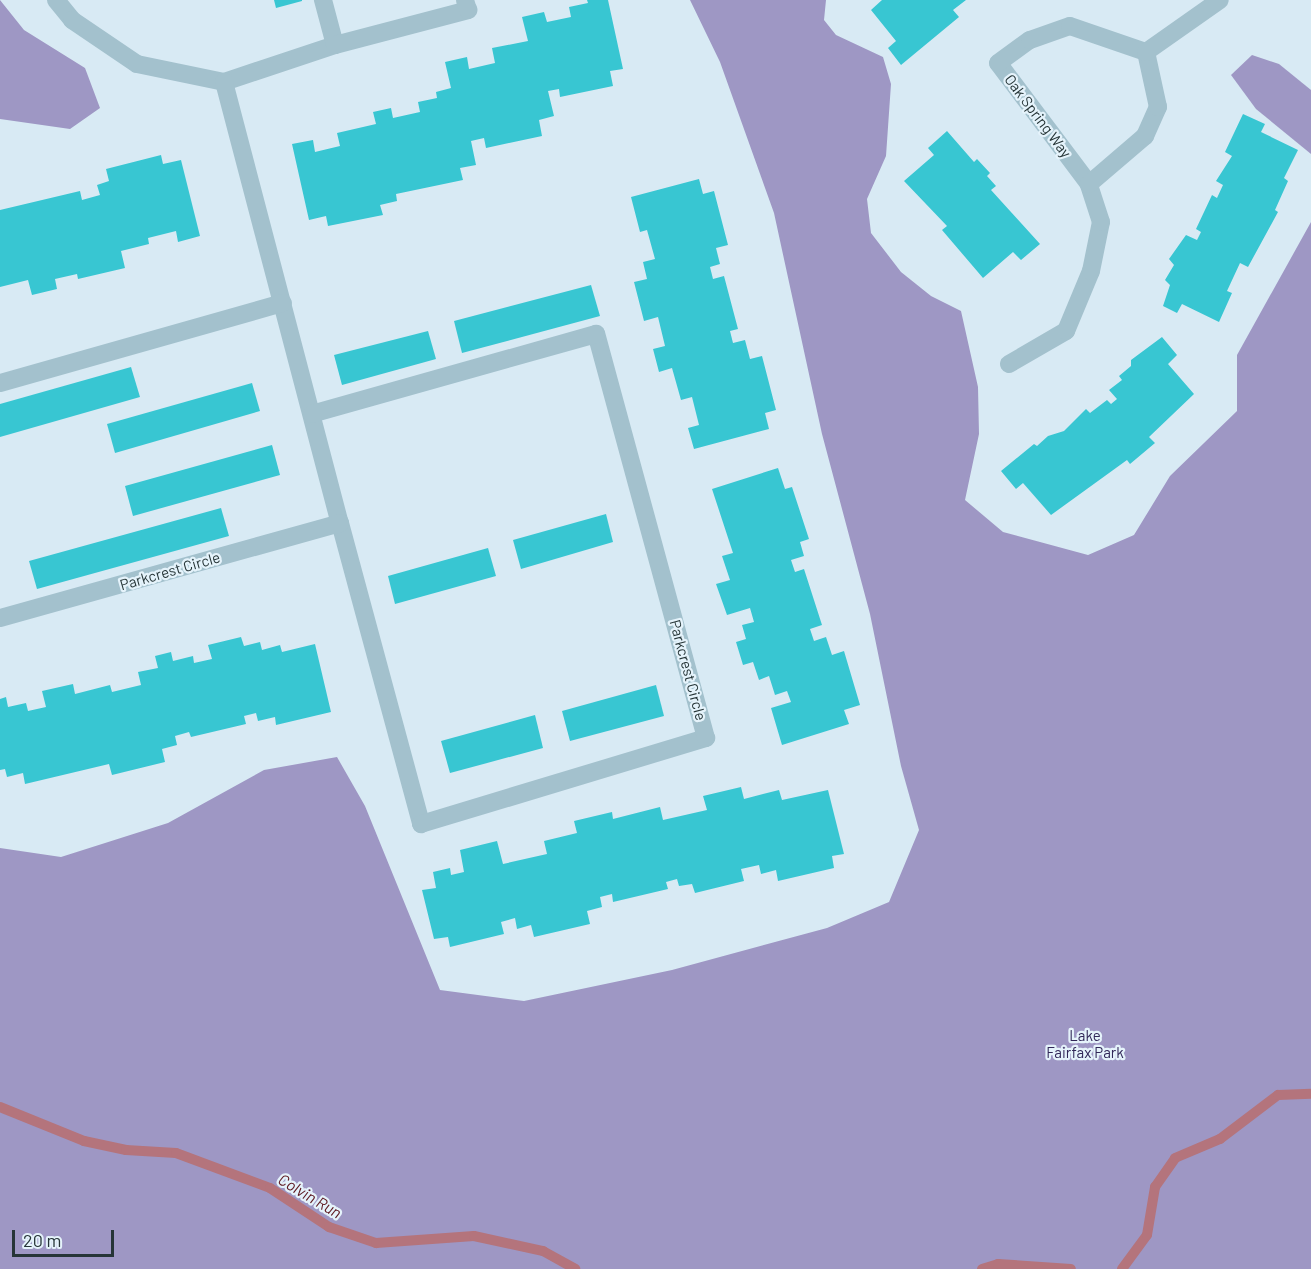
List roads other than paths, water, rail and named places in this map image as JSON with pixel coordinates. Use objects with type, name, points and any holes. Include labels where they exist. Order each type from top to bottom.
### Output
[{"type":"street","points":[[56,0],[72,20],[137,64],[224,82],[335,45],[468,10],[465,0]]},
{"type":"street","points":[[322,0],[335,45]]},
{"type":"street","points":[[1089,184],[1145,136],[1158,107],[1146,52],[1220,0]]},
{"type":"street","name":"Oak Spring Way","points":[[1009,364],[1066,332],[1091,271],[1101,222],[1089,184],[998,63],[1030,40],[1070,26],[1146,52]]},
{"type":"street","name":"Parkcrest Circle","points":[[224,82],[340,523],[421,824],[706,738],[596,334],[312,414]]},
{"type":"street","points":[[0,383],[283,303]]},
{"type":"street","name":"Parkcrest Circle","points":[[0,618],[340,523]]},
{"type":"waterway","name":"Colvin Run","points":[[1122,1269],[1147,1235],[1155,1187],[1175,1158],[1220,1139],[1278,1095],[1311,1094]]},
{"type":"waterway","name":"Colvin Run","points":[[0,1107],[84,1141],[126,1150],[176,1153],[270,1188],[329,1227],[376,1243],[474,1236],[543,1251],[575,1269]]},
{"type":"waterway","name":"Colvin Run","points":[[982,1269],[998,1264],[1071,1269]]},
{"type":"park label","name":"Lake Fairfax Park","points":[[1085,1044]]}]
